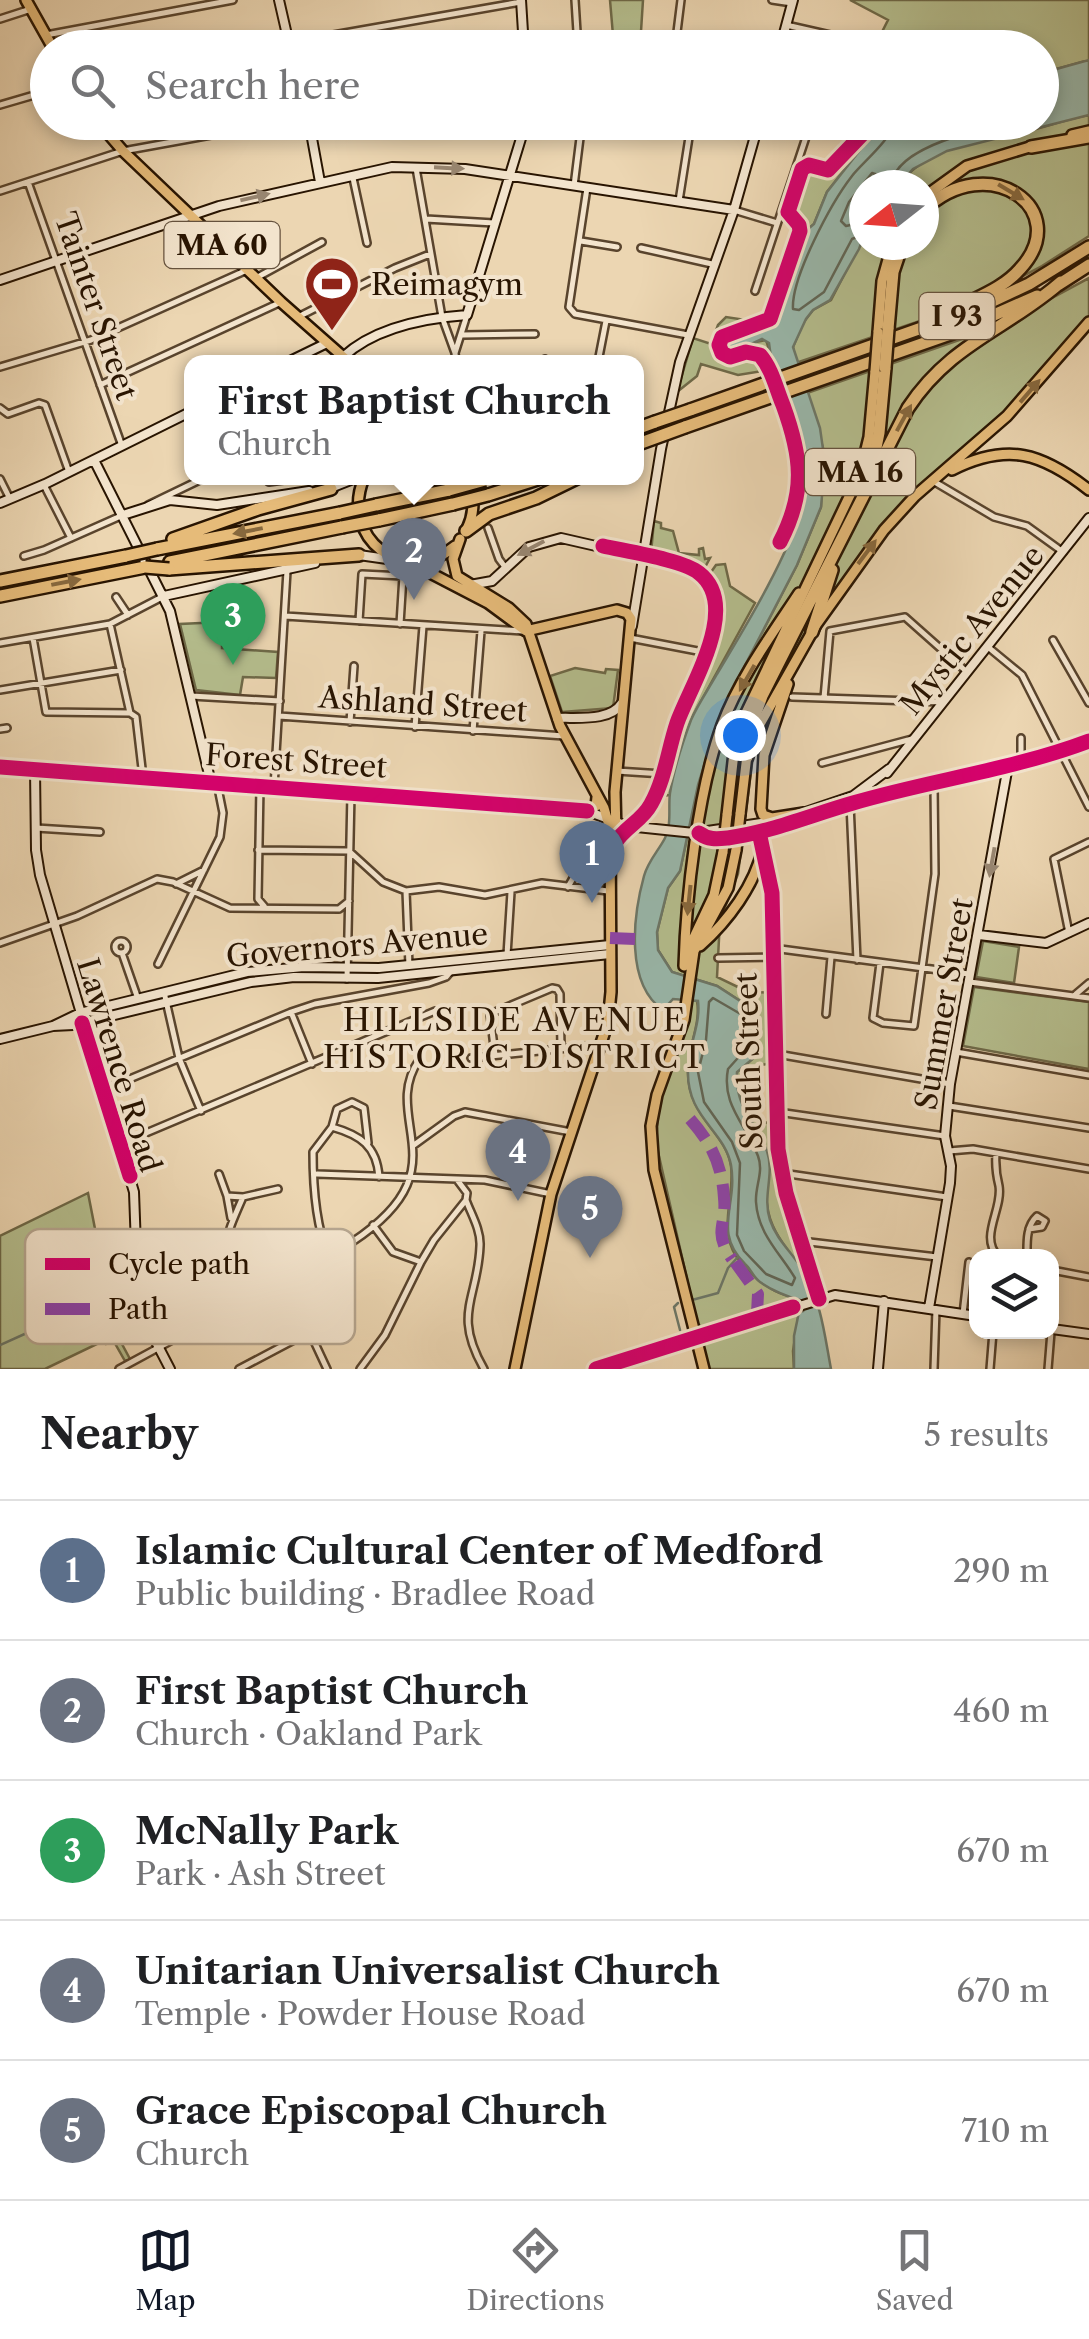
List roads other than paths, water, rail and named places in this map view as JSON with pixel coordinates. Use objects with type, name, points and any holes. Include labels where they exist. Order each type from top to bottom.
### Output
[{"type":"highway","points":[[1030,147],[1089,134]]},
{"type":"highway","points":[[929,326],[1009,280],[1026,262],[1035,231],[1026,202],[1008,188],[991,182],[953,190],[939,200]]},
{"type":"highway","name":"I 93","points":[[644,424],[929,326],[1012,292],[1089,247]]},
{"type":"highway","points":[[858,504],[876,452],[883,330],[898,260]]},
{"type":"highway","name":"I 93","points":[[644,441],[970,327],[1089,265]]},
{"type":"highway","points":[[746,757],[751,726],[762,696],[908,408],[934,374],[964,348],[1032,308],[1062,282]]},
{"type":"highway","points":[[155,547],[468,485]]},
{"type":"highway","points":[[168,566],[453,504],[519,485]]},
{"type":"highway","points":[[463,535],[480,519],[563,485]]},
{"type":"highway","points":[[0,581],[132,554],[258,509],[331,488]]},
{"type":"highway","points":[[812,632],[846,528]]},
{"type":"highway","points":[[0,596],[139,568],[359,555]]},
{"type":"main road","points":[[28,4],[43,30]]},
{"type":"main road","name":"MA 60","points":[[114,140],[340,355]]},
{"type":"main road","points":[[939,184],[976,162],[1030,147]]},
{"type":"main road","points":[[883,330],[882,281],[888,260]]},
{"type":"main road","name":"MA 16","points":[[686,970],[726,893],[736,850],[746,757],[756,731],[812,632],[889,523],[1007,416],[1089,322]]},
{"type":"main road","name":"MA 16","points":[[704,1369],[654,1170],[650,1142],[653,1109],[680,1032],[690,942],[718,882],[741,724],[862,466],[880,369]]},
{"type":"main road","points":[[933,481],[977,458],[1012,454],[1032,456],[1054,465],[1089,490]]},
{"type":"main road","points":[[360,485],[358,506],[363,528],[379,549],[463,588],[526,631]]},
{"type":"main road","points":[[468,485],[473,506],[454,554],[454,567],[460,578],[526,624],[556,718],[612,820],[612,854]]},
{"type":"main road","points":[[405,562],[435,559],[463,535]]},
{"type":"main road","points":[[686,970],[694,833],[723,722],[758,657],[817,566]]},
{"type":"main road","points":[[515,1369],[551,1194],[602,1046],[610,1004],[612,820],[630,616],[617,610],[526,631]]},
{"type":"main road","points":[[797,658],[764,756],[761,809],[770,818],[804,813]]},
{"type":"main road","points":[[587,811],[596,806],[596,794]]},
{"type":"main road","points":[[694,951],[743,896],[763,848]]},
{"type":"street","points":[[73,30],[233,0]]},
{"type":"street","points":[[279,0],[286,30]]},
{"type":"street","points":[[575,0],[577,30]]},
{"type":"street","points":[[678,30],[682,0]]},
{"type":"street","points":[[772,0],[792,1],[785,30]]},
{"type":"street","points":[[369,30],[521,1],[523,30]]},
{"type":"street","points":[[0,19],[28,4]]},
{"type":"street","points":[[786,25],[808,30]]},
{"type":"street","points":[[0,106],[30,96]]},
{"type":"street","points":[[0,191],[123,150],[180,140]]},
{"type":"street","points":[[312,140],[320,182]]},
{"type":"street","points":[[455,353],[521,140]]},
{"type":"street","points":[[574,186],[580,140]]},
{"type":"street","points":[[679,200],[689,140]]},
{"type":"street","points":[[708,653],[631,634],[665,426],[688,336],[734,210],[754,140]]},
{"type":"street","points":[[755,291],[805,140]]},
{"type":"street","points":[[0,280],[191,215],[392,167],[448,167],[679,200],[777,223]]},
{"type":"street","points":[[416,168],[442,317],[455,353]]},
{"type":"street","points":[[352,174],[368,243]]},
{"type":"street","name":"Tainter Street","points":[[28,182],[122,446]]},
{"type":"street","points":[[587,188],[569,307],[574,314],[688,336]]},
{"type":"street","points":[[425,219],[498,223]]},
{"type":"street","points":[[579,241],[617,247]]},
{"type":"street","points":[[256,278],[322,242]]},
{"type":"street","points":[[642,248],[712,264]]},
{"type":"street","points":[[298,318],[394,268],[431,254]]},
{"type":"street","points":[[0,367],[84,341],[247,270]]},
{"type":"street","points":[[100,385],[281,302]]},
{"type":"street","points":[[349,355],[353,349],[396,329],[467,315]]},
{"type":"street","points":[[599,355],[606,320]]},
{"type":"street","points":[[462,335],[535,334]]},
{"type":"street","points":[[302,355],[327,343]]},
{"type":"street","points":[[0,408],[8,414],[40,403],[45,405],[69,472]]},
{"type":"street","points":[[0,503],[184,415]]},
{"type":"street","points":[[94,460],[174,620],[223,822],[220,837],[158,964]]},
{"type":"street","points":[[0,479],[10,499]]},
{"type":"street","points":[[933,481],[994,517],[1027,526],[1063,552]]},
{"type":"street","points":[[44,485],[72,538]]},
{"type":"street","points":[[140,509],[190,485]]},
{"type":"street","points":[[24,556],[170,500],[217,504],[340,485]]},
{"type":"street","name":"Mystic Avenue","points":[[877,782],[1089,518]]},
{"type":"street","points":[[488,528],[505,568]]},
{"type":"street","points":[[470,585],[492,581],[534,544],[558,538],[692,568],[709,583],[716,605],[708,653],[678,722],[652,803],[636,825],[615,843]]},
{"type":"street","points":[[0,643],[110,624],[164,596],[288,569],[359,555],[405,562]]},
{"type":"street","points":[[274,787],[288,569]]},
{"type":"street","points":[[359,621],[363,574],[403,576],[400,624]]},
{"type":"street","points":[[617,610],[633,599],[638,586]]},
{"type":"street","points":[[116,596],[128,616]]},
{"type":"street","points":[[285,616],[526,631]]},
{"type":"street","points":[[505,631],[511,624],[508,617]]},
{"type":"street","points":[[824,698],[830,631],[865,624],[905,617],[967,672]]},
{"type":"street","points":[[110,624],[130,713]]},
{"type":"street","points":[[415,727],[423,626]]},
{"type":"street","points":[[473,731],[481,630]]},
{"type":"street","points":[[33,638],[48,712],[130,713],[136,718],[144,777]]},
{"type":"street","points":[[1053,640],[1089,703]]},
{"type":"street","points":[[988,646],[1022,675],[1089,807]]},
{"type":"street","points":[[350,722],[354,666]]},
{"type":"street","points":[[0,690],[122,670]]},
{"type":"street","points":[[191,696],[280,701]]},
{"type":"street","points":[[792,698],[944,702]]},
{"type":"street","points":[[556,718],[608,715],[622,703]]},
{"type":"street","name":"Ashland Street","points":[[279,716],[564,736]]},
{"type":"street","points":[[822,763],[915,738]]},
{"type":"street","points":[[1021,738],[1021,762]]},
{"type":"street","points":[[877,782],[894,790],[912,787],[1008,766],[1089,740]]},
{"type":"street","name":"Summer Street","points":[[932,1309],[947,1198],[950,1151],[945,1136],[950,1084],[1008,766]]},
{"type":"street","name":"Forest Street","points":[[0,767],[587,811],[636,825],[694,833]]},
{"type":"street","name":"Lawrence Road","points":[[35,770],[38,865],[134,1192],[135,1229]]},
{"type":"street","points":[[617,771],[663,774]]},
{"type":"street","points":[[694,833],[747,827],[804,813],[853,796],[877,782]]},
{"type":"street","points":[[877,782],[885,792],[895,792]]},
{"type":"street","points":[[851,804],[877,782]]},
{"type":"street","points":[[880,963],[873,1018],[876,1022],[909,1027],[916,1023],[936,863],[934,782]]},
{"type":"street","points":[[260,786],[258,899],[264,908]]},
{"type":"street","points":[[694,833],[714,839],[759,832],[912,787]]},
{"type":"street","points":[[348,974],[351,793]]},
{"type":"street","points":[[652,803],[651,819],[662,829]]},
{"type":"street","points":[[851,804],[857,960]]},
{"type":"street","points":[[615,808],[636,825]]},
{"type":"street","points":[[747,827],[759,832]]},
{"type":"street","points":[[36,828],[100,832]]},
{"type":"street","name":"South Street","points":[[759,832],[771,886],[778,1149],[818,1299]]},
{"type":"street","points":[[1068,933],[1054,859],[1089,842]]},
{"type":"street","points":[[258,850],[350,851],[383,882],[406,891],[439,886],[485,895],[542,883],[610,891]]},
{"type":"street","points":[[176,884],[204,870]]},
{"type":"street","points":[[568,887],[577,871],[611,874]]},
{"type":"street","points":[[0,944],[158,879],[230,908],[340,909],[349,901]]},
{"type":"street","points":[[406,891],[409,966]]},
{"type":"street","points":[[507,956],[511,892]]},
{"type":"street","points":[[248,907],[258,899]]},
{"type":"street","points":[[340,909],[348,923]]},
{"type":"street","points":[[979,935],[1036,944],[1056,940],[1089,923]]},
{"type":"street","name":"Governors Avenue","points":[[0,1039],[165,997],[251,982],[610,949]]},
{"type":"street","points":[[718,958],[773,952],[831,956],[924,968],[1089,998]]},
{"type":"street","points":[[122,953],[138,999]]},
{"type":"street","name":"Governors Avenue","points":[[348,974],[409,966],[452,966],[507,956],[558,955]]},
{"type":"street","points":[[826,1014],[831,956]]},
{"type":"street","points":[[103,1090],[291,1012],[441,980],[452,966]]},
{"type":"street","points":[[1074,996],[1089,983]]},
{"type":"street","points":[[495,1054],[490,1014],[552,988],[560,993],[561,1048]]},
{"type":"street","points":[[165,997],[179,1058],[200,1111]]},
{"type":"street","name":"Governors Avenue","points":[[81,1018],[138,999],[165,997]]},
{"type":"street","points":[[120,1144],[435,1011]]},
{"type":"street","points":[[291,1012],[312,1064]]},
{"type":"street","points":[[471,1058],[602,1046]]},
{"type":"street","points":[[956,1052],[1089,1074]]},
{"type":"street","points":[[777,1054],[950,1084]]},
{"type":"street","points":[[355,1237],[394,1206],[410,1178],[414,1145],[406,1087],[420,1060]]},
{"type":"street","points":[[320,1229],[313,1152],[332,1128],[337,1109],[355,1102],[365,1112],[368,1143],[379,1177]]},
{"type":"street","points":[[947,1106],[1089,1128]]},
{"type":"street","points":[[414,1145],[465,1112],[571,1132]]},
{"type":"street","points":[[778,1112],[945,1136]]},
{"type":"street","points":[[332,1128],[352,1133],[368,1143]]},
{"type":"street","points":[[950,1151],[973,1149],[1089,1169]]},
{"type":"street","points":[[992,1249],[999,1189],[994,1176],[996,1152]]},
{"type":"street","points":[[782,1173],[947,1198]]},
{"type":"street","points":[[219,1174],[227,1196],[229,1229]]},
{"type":"street","points":[[316,1174],[512,1183],[551,1194]]},
{"type":"street","points":[[456,1179],[467,1197],[480,1248],[467,1325],[484,1369]]},
{"type":"street","points":[[360,1369],[384,1335],[420,1262],[475,1180]]},
{"type":"street","points":[[227,1196],[243,1197],[278,1189]]},
{"type":"street","points":[[230,1221],[243,1197]]},
{"type":"street","points":[[452,1218],[463,1216],[475,1224]]},
{"type":"street","points":[[372,1225],[393,1252],[420,1262]]},
{"type":"street","points":[[1028,1249],[1029,1228]]},
{"type":"street","points":[[800,1241],[938,1257]]},
{"type":"street","points":[[963,1314],[969,1262]]},
{"type":"street","points":[[1059,1271],[1089,1277]]},
{"type":"street","points":[[596,1369],[818,1299],[843,1295],[969,1315]]},
{"type":"street","points":[[878,1369],[884,1301]]},
{"type":"street","points":[[932,1309],[934,1369]]},
{"type":"street","points":[[1059,1331],[1089,1334]]},
{"type":"street","points":[[990,1369],[992,1339]]},
{"type":"street","points":[[1048,1369],[1050,1339]]},
{"type":"street","name":"Lawrence Road","points":[[156,1344],[170,1369]]},
{"type":"street","points":[[119,1369],[165,1344]]},
{"type":"street","points":[[239,1369],[286,1344]]},
{"type":"street","points":[[315,1344],[327,1369]]},
{"type":"water","points":[[1089,60],[1089,115],[1059,123],[1059,68]]},
{"type":"water","points":[[869,140],[990,140],[947,151],[912,170],[849,170],[849,260],[853,260],[830,300],[806,319],[793,347],[820,428],[825,463],[821,507],[797,565],[716,727],[698,785],[680,871],[668,888],[657,932],[658,950],[672,972],[717,986],[754,1010],[756,1056],[737,1072],[739,1095],[767,1151],[770,1220],[815,1296],[831,1369],[794,1369],[794,1336],[799,1312],[803,1311],[800,1300],[760,1282],[735,1252],[728,1229],[731,1165],[693,1100],[689,1086],[698,1001],[673,999],[663,1010],[651,998],[637,967],[635,929],[644,876],[667,833],[669,798],[691,720],[777,568],[802,505],[804,463],[769,343],[762,339],[732,353],[727,344],[777,319],[791,264],[827,192]]},
{"type":"waterway","points":[[692,1300],[718,1293],[728,1268],[737,1258]]},
{"type":"waterway","points":[[678,1303],[674,1307],[680,1330]]},
{"type":"waterway","points":[[0,1345],[25,1334]]},
{"type":"place","name":"Reimagym","points":[[332,333]]},
{"type":"place","name":"First Baptist Church","points":[[414,600]]},
{"type":"place","name":"McNally Park","points":[[233,665]]},
{"type":"place","name":"Islamic Cultural Center of Medford","points":[[592,903]]},
{"type":"place","name":"Unitarian Universalist Church","points":[[518,1201]]},
{"type":"place","name":"Grace Episcopal Church","points":[[590,1258]]},
{"type":"district","name":"HILLSIDE AVENUE HISTORIC DISTRICT","points":[[515,1038]]}]
